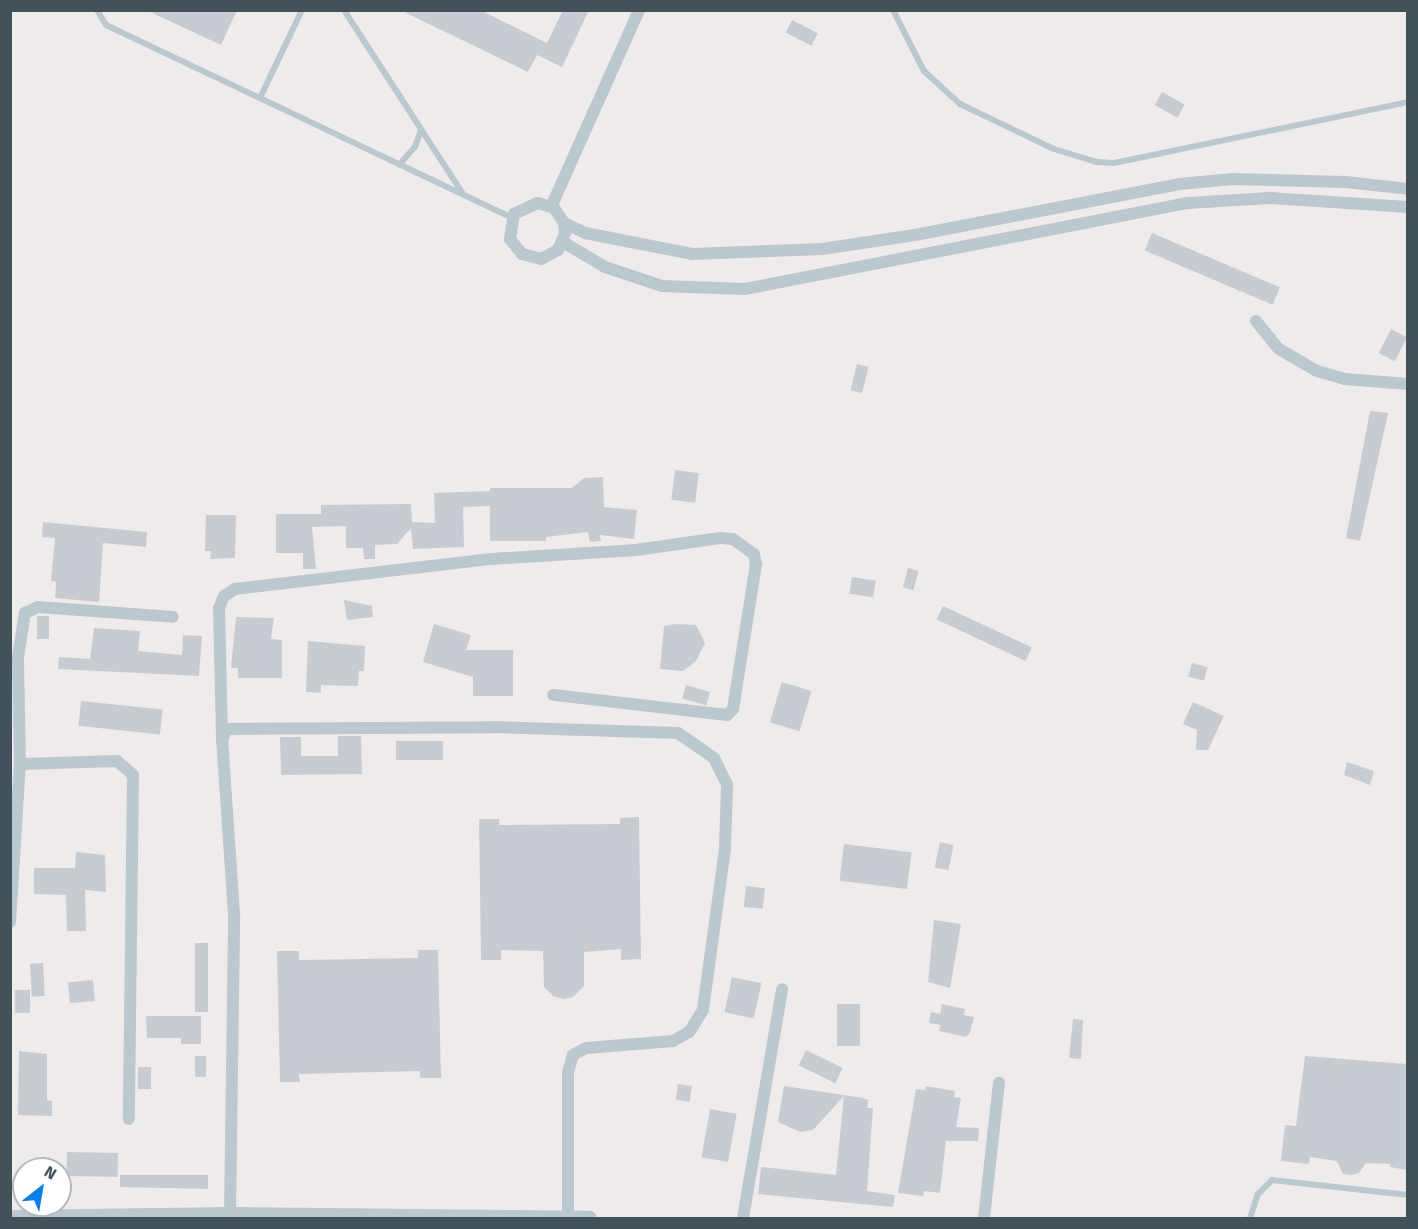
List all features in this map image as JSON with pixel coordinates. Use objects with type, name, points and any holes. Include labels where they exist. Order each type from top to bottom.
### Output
[{"type":"street","points":[[551,207],[639,10]]},
{"type":"street","points":[[564,223],[563,242],[558,250],[541,259],[522,254],[510,239],[512,218],[529,204],[551,207],[564,223],[585,233],[663,251],[704,254],[822,249],[915,235],[1179,184],[1233,179],[1346,182],[1407,189]]},
{"type":"street","points":[[563,242],[605,267],[662,286],[745,289],[1188,203],[1270,198],[1407,207]]},
{"type":"street","points":[[1256,321],[1279,349],[1317,371],[1345,379],[1407,384]]},
{"type":"street","points":[[230,1214],[234,914],[222,740],[219,608],[224,596],[235,589],[491,559],[636,550],[720,537],[733,539],[754,554],[756,564],[733,709],[727,716],[553,696]]},
{"type":"street","points":[[10,922],[20,764],[18,657],[25,613],[38,608],[173,617]]},
{"type":"street","points":[[222,740],[230,727],[642,730],[678,733],[714,758],[727,785],[725,849],[703,1010],[689,1032],[673,1041],[586,1048],[573,1055],[568,1072],[568,1218]]},
{"type":"street","points":[[20,764],[117,761],[133,775],[129,1119]]},
{"type":"street","points":[[743,1218],[782,989]]},
{"type":"street","points":[[984,1218],[999,1083]]},
{"type":"street","points":[[10,1217],[146,1217],[230,1214],[589,1218]]},
{"type":"lane","points":[[97,10],[106,25],[512,218]]},
{"type":"lane","points":[[260,98],[302,10]]},
{"type":"lane","points":[[344,10],[463,194]]},
{"type":"lane","points":[[893,10],[924,70],[960,104],[1054,149],[1097,162],[1114,163],[1407,102]]},
{"type":"lane","points":[[400,164],[415,147],[421,130]]},
{"type":"lane","points":[[1251,1218],[1258,1194],[1272,1180],[1407,1195]]},
{"type":"building","points":[[146,10],[237,10],[221,45]]},
{"type":"building","points":[[400,10],[480,10],[547,43],[563,10],[589,10],[562,67],[537,55],[528,72]]},
{"type":"building","points":[[792,20],[818,33],[811,46],[786,32]]},
{"type":"building","points":[[1162,92],[1185,105],[1177,118],[1155,105]]},
{"type":"building","points":[[1152,233],[1280,287],[1273,305],[1145,250]]},
{"type":"building","points":[[1391,329],[1407,337],[1395,361],[1379,353]]},
{"type":"building","points":[[857,364],[869,367],[862,393],[850,390]]},
{"type":"building","points":[[1370,411],[1388,413],[1360,541],[1346,538]]},
{"type":"building","points":[[675,470],[699,473],[695,503],[671,500]]},
{"type":"building","points":[[603,477],[604,507],[637,510],[634,539],[600,535],[601,541],[590,542],[588,532],[546,537],[546,541],[490,541],[490,506],[463,507],[464,547],[413,549],[411,528],[397,544],[375,545],[375,559],[364,559],[363,548],[346,548],[346,526],[312,527],[316,569],[303,569],[303,553],[276,553],[276,514],[321,514],[321,505],[411,504],[412,522],[435,523],[434,493],[490,491],[490,488],[572,488],[584,478]]},
{"type":"building","points":[[206,515],[236,515],[235,558],[210,559],[211,551],[205,551]]},
{"type":"building","points":[[43,522],[147,532],[146,547],[103,543],[99,602],[55,598],[56,582],[51,581],[55,538],[42,537]]},
{"type":"building","points":[[908,568],[919,571],[913,590],[903,587]]},
{"type":"building","points":[[852,577],[876,581],[873,598],[849,594]]},
{"type":"building","points":[[344,600],[372,606],[373,617],[347,620]]},
{"type":"building","points":[[943,606],[1032,647],[1025,661],[937,620]]},
{"type":"building","points":[[37,616],[49,616],[49,639],[37,639]]},
{"type":"building","points":[[236,617],[274,618],[271,639],[282,640],[282,678],[238,678],[238,668],[231,668]]},
{"type":"building","points":[[434,624],[471,635],[466,650],[513,650],[513,696],[473,696],[473,677],[423,662]]},
{"type":"building","points":[[696,625],[705,643],[696,661],[683,671],[660,669],[664,626]]},
{"type":"building","points":[[94,628],[140,631],[138,651],[182,655],[183,635],[202,636],[199,676],[58,669],[59,657],[90,659]]},
{"type":"building","points":[[308,641],[365,646],[364,671],[359,671],[358,686],[321,685],[321,693],[306,692]]},
{"type":"building","points":[[1192,663],[1207,667],[1204,681],[1188,677]]},
{"type":"building","points":[[782,682],[812,691],[799,731],[770,722]]},
{"type":"building","points":[[686,685],[710,692],[706,705],[682,698]]},
{"type":"building","points":[[81,701],[163,710],[160,734],[78,726]]},
{"type":"building","points":[[1193,702],[1224,716],[1208,750],[1196,750],[1197,730],[1183,724]]},
{"type":"building","points":[[338,736],[361,736],[362,774],[281,775],[280,737],[301,737],[301,756],[338,756]]},
{"type":"building","points":[[396,741],[443,741],[443,760],[396,760]]},
{"type":"building","points":[[1347,762],[1374,771],[1370,785],[1344,775]]},
{"type":"building","points":[[639,817],[641,959],[621,960],[621,949],[584,952],[584,986],[573,997],[563,999],[553,996],[544,987],[543,951],[501,950],[501,960],[481,960],[479,819],[499,819],[499,825],[620,824],[620,818]]},
{"type":"building","points":[[940,842],[954,845],[948,870],[935,867]]},
{"type":"building","points":[[844,844],[911,852],[907,889],[839,881]]},
{"type":"building","points":[[76,852],[105,855],[106,892],[85,890],[86,931],[67,931],[66,895],[34,894],[34,868],[75,868]]},
{"type":"building","points":[[746,886],[765,888],[763,909],[744,907]]},
{"type":"building","points":[[934,920],[961,924],[950,988],[928,982]]},
{"type":"building","points":[[195,943],[208,943],[208,1012],[195,1012]]},
{"type":"building","points":[[418,950],[438,950],[441,1078],[420,1078],[420,1071],[299,1074],[300,1082],[280,1082],[277,951],[299,951],[299,960],[418,958]]},
{"type":"building","points":[[43,963],[45,996],[32,997],[30,964]]},
{"type":"building","points":[[732,977],[761,983],[754,1018],[725,1012]]},
{"type":"building","points":[[93,980],[95,1001],[70,1003],[68,982]]},
{"type":"building","points":[[15,990],[30,990],[30,1013],[15,1013]]},
{"type":"building","points":[[837,1004],[860,1004],[860,1046],[837,1046]]},
{"type":"building","points":[[942,1004],[965,1009],[964,1015],[974,1017],[970,1033],[966,1037],[939,1031],[940,1025],[929,1023],[931,1012],[940,1014]]},
{"type":"building","points":[[146,1016],[201,1016],[201,1044],[181,1044],[181,1038],[147,1038]]},
{"type":"building","points":[[1073,1019],[1083,1020],[1081,1059],[1069,1058]]},
{"type":"building","points":[[806,1050],[843,1068],[835,1083],[799,1065]]},
{"type":"building","points":[[19,1051],[47,1054],[47,1100],[52,1101],[52,1116],[18,1115]]},
{"type":"building","points":[[195,1056],[206,1056],[206,1077],[195,1077]]},
{"type":"building","points":[[1305,1056],[1407,1064],[1407,1170],[1390,1167],[1390,1164],[1366,1163],[1359,1173],[1351,1175],[1343,1174],[1337,1161],[1310,1157],[1309,1164],[1281,1161],[1285,1125],[1296,1126]]},
{"type":"building","points":[[138,1067],[151,1067],[151,1089],[138,1089]]},
{"type":"building","points":[[678,1084],[692,1086],[690,1102],[676,1100]]},
{"type":"building","points":[[784,1086],[863,1098],[868,1100],[867,1108],[873,1108],[867,1191],[895,1195],[893,1207],[758,1194],[761,1167],[836,1175],[844,1096],[813,1130],[800,1132],[778,1122]]},
{"type":"building","points":[[926,1086],[955,1091],[954,1097],[961,1098],[956,1127],[979,1128],[978,1141],[946,1141],[940,1193],[924,1191],[923,1196],[898,1193],[916,1089],[925,1090]]},
{"type":"building","points":[[710,1109],[737,1114],[728,1162],[701,1157]]},
{"type":"building","points":[[67,1152],[118,1153],[118,1177],[72,1176],[72,1157],[67,1157]]},
{"type":"building","points":[[120,1175],[208,1175],[208,1189],[120,1187]]}]
